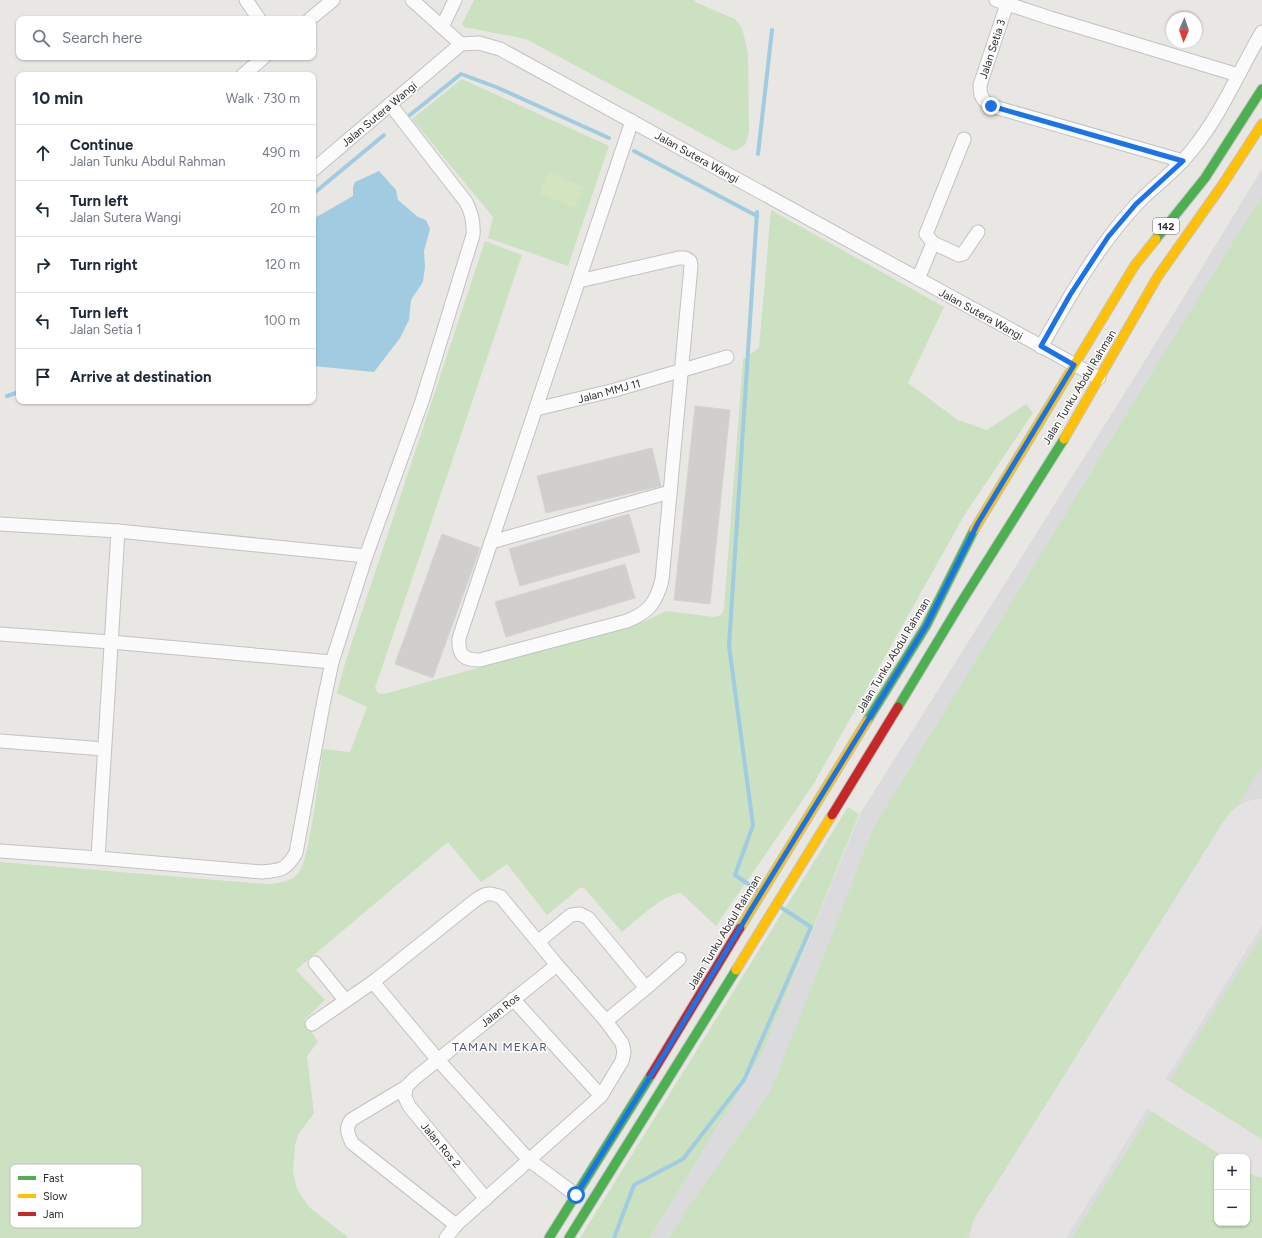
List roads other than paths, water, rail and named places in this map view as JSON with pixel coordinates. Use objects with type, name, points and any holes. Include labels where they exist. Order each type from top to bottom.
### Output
[{"type":"main road","name":"Jalan Tunku Abdul Rahman","points":[[549,1238],[665,1053],[752,908],[926,626],[978,523],[1134,265],[1205,178],[1262,89]]},
{"type":"main road","name":"Jalan Tunku Abdul Rahman","points":[[569,1238],[801,867],[962,601],[1078,414],[1158,276],[1223,184],[1262,124]]},
{"type":"street","points":[[246,0],[257,16]]},
{"type":"street","points":[[314,16],[333,0]]},
{"type":"street","points":[[412,0],[461,44]]},
{"type":"street","points":[[442,27],[456,0]]},
{"type":"street","points":[[1006,2],[1050,18],[1238,75]]},
{"type":"street","name":"Jalan Setia 3","points":[[1006,2],[980,85],[980,94],[984,101],[991,106],[1183,161]]},
{"type":"street","points":[[1041,346],[1070,295],[1108,237],[1136,204],[1183,161],[1193,149],[1216,116],[1262,32]]},
{"type":"street","name":"Jalan Sutera Wangi","points":[[316,167],[461,44],[479,43],[500,49],[1099,378]]},
{"type":"street","points":[[246,72],[260,60]]},
{"type":"street","points":[[0,851],[262,872],[279,870],[290,864],[296,853],[332,662],[366,556],[422,401],[473,235],[474,223],[471,211],[466,202],[390,104]]},
{"type":"street","points":[[579,281],[679,258],[685,258],[690,261],[691,266],[682,370],[662,580],[658,594],[651,607],[638,616],[627,621],[480,660],[470,660],[462,655],[458,648],[459,638],[632,122]]},
{"type":"street","points":[[964,139],[926,234],[933,243],[959,256],[963,254],[978,232]]},
{"type":"street","points":[[918,279],[933,243]]},
{"type":"street","name":"Jalan MMJ 11","points":[[536,410],[616,390],[728,358]]},
{"type":"street","points":[[491,542],[670,492]]},
{"type":"street","points":[[0,524],[118,531],[366,556]]},
{"type":"street","points":[[98,858],[118,531]]},
{"type":"street","points":[[0,634],[111,642],[332,662]]},
{"type":"street","points":[[0,741],[104,749]]},
{"type":"street","points":[[312,1024],[373,982],[484,894],[494,893],[501,897],[539,941],[557,965],[606,1021],[622,1043],[624,1052],[622,1061],[601,1096],[456,1225],[446,1238]]},
{"type":"street","points":[[539,941],[571,914],[580,914],[588,918],[646,988]]},
{"type":"street","points":[[606,1021],[679,959]]},
{"type":"street","points":[[315,963],[345,1000]]},
{"type":"street","name":"Jalan Ros","points":[[456,1225],[352,1143],[347,1132],[348,1125],[351,1120],[406,1087],[415,1078],[557,965]]},
{"type":"street","points":[[373,982],[438,1060],[529,1160],[576,1195]]},
{"type":"street","points":[[513,999],[601,1096]]},
{"type":"street","name":"Jalan Ros 2","points":[[406,1087],[405,1097],[409,1106],[486,1199]]},
{"type":"water","points":[[379,171],[396,190],[398,200],[418,217],[426,220],[430,229],[424,251],[425,267],[423,282],[411,300],[409,320],[400,338],[374,372],[316,366],[316,217],[353,196],[353,187],[355,182]]},
{"type":"waterway","points":[[758,154],[772,30]]},
{"type":"waterway","points":[[410,115],[461,74],[496,87],[609,138]]},
{"type":"waterway","points":[[316,192],[384,135]]},
{"type":"waterway","points":[[634,151],[757,216]]},
{"type":"waterway","points":[[757,212],[729,646],[753,825],[735,875],[757,890]]},
{"type":"waterway","points":[[7,396],[16,393]]},
{"type":"waterway","points":[[614,1238],[634,1185],[683,1159],[744,1080],[811,927],[782,908]]},
{"type":"district","name":"TAMAN MEKAR","points":[[500,1047]]}]
